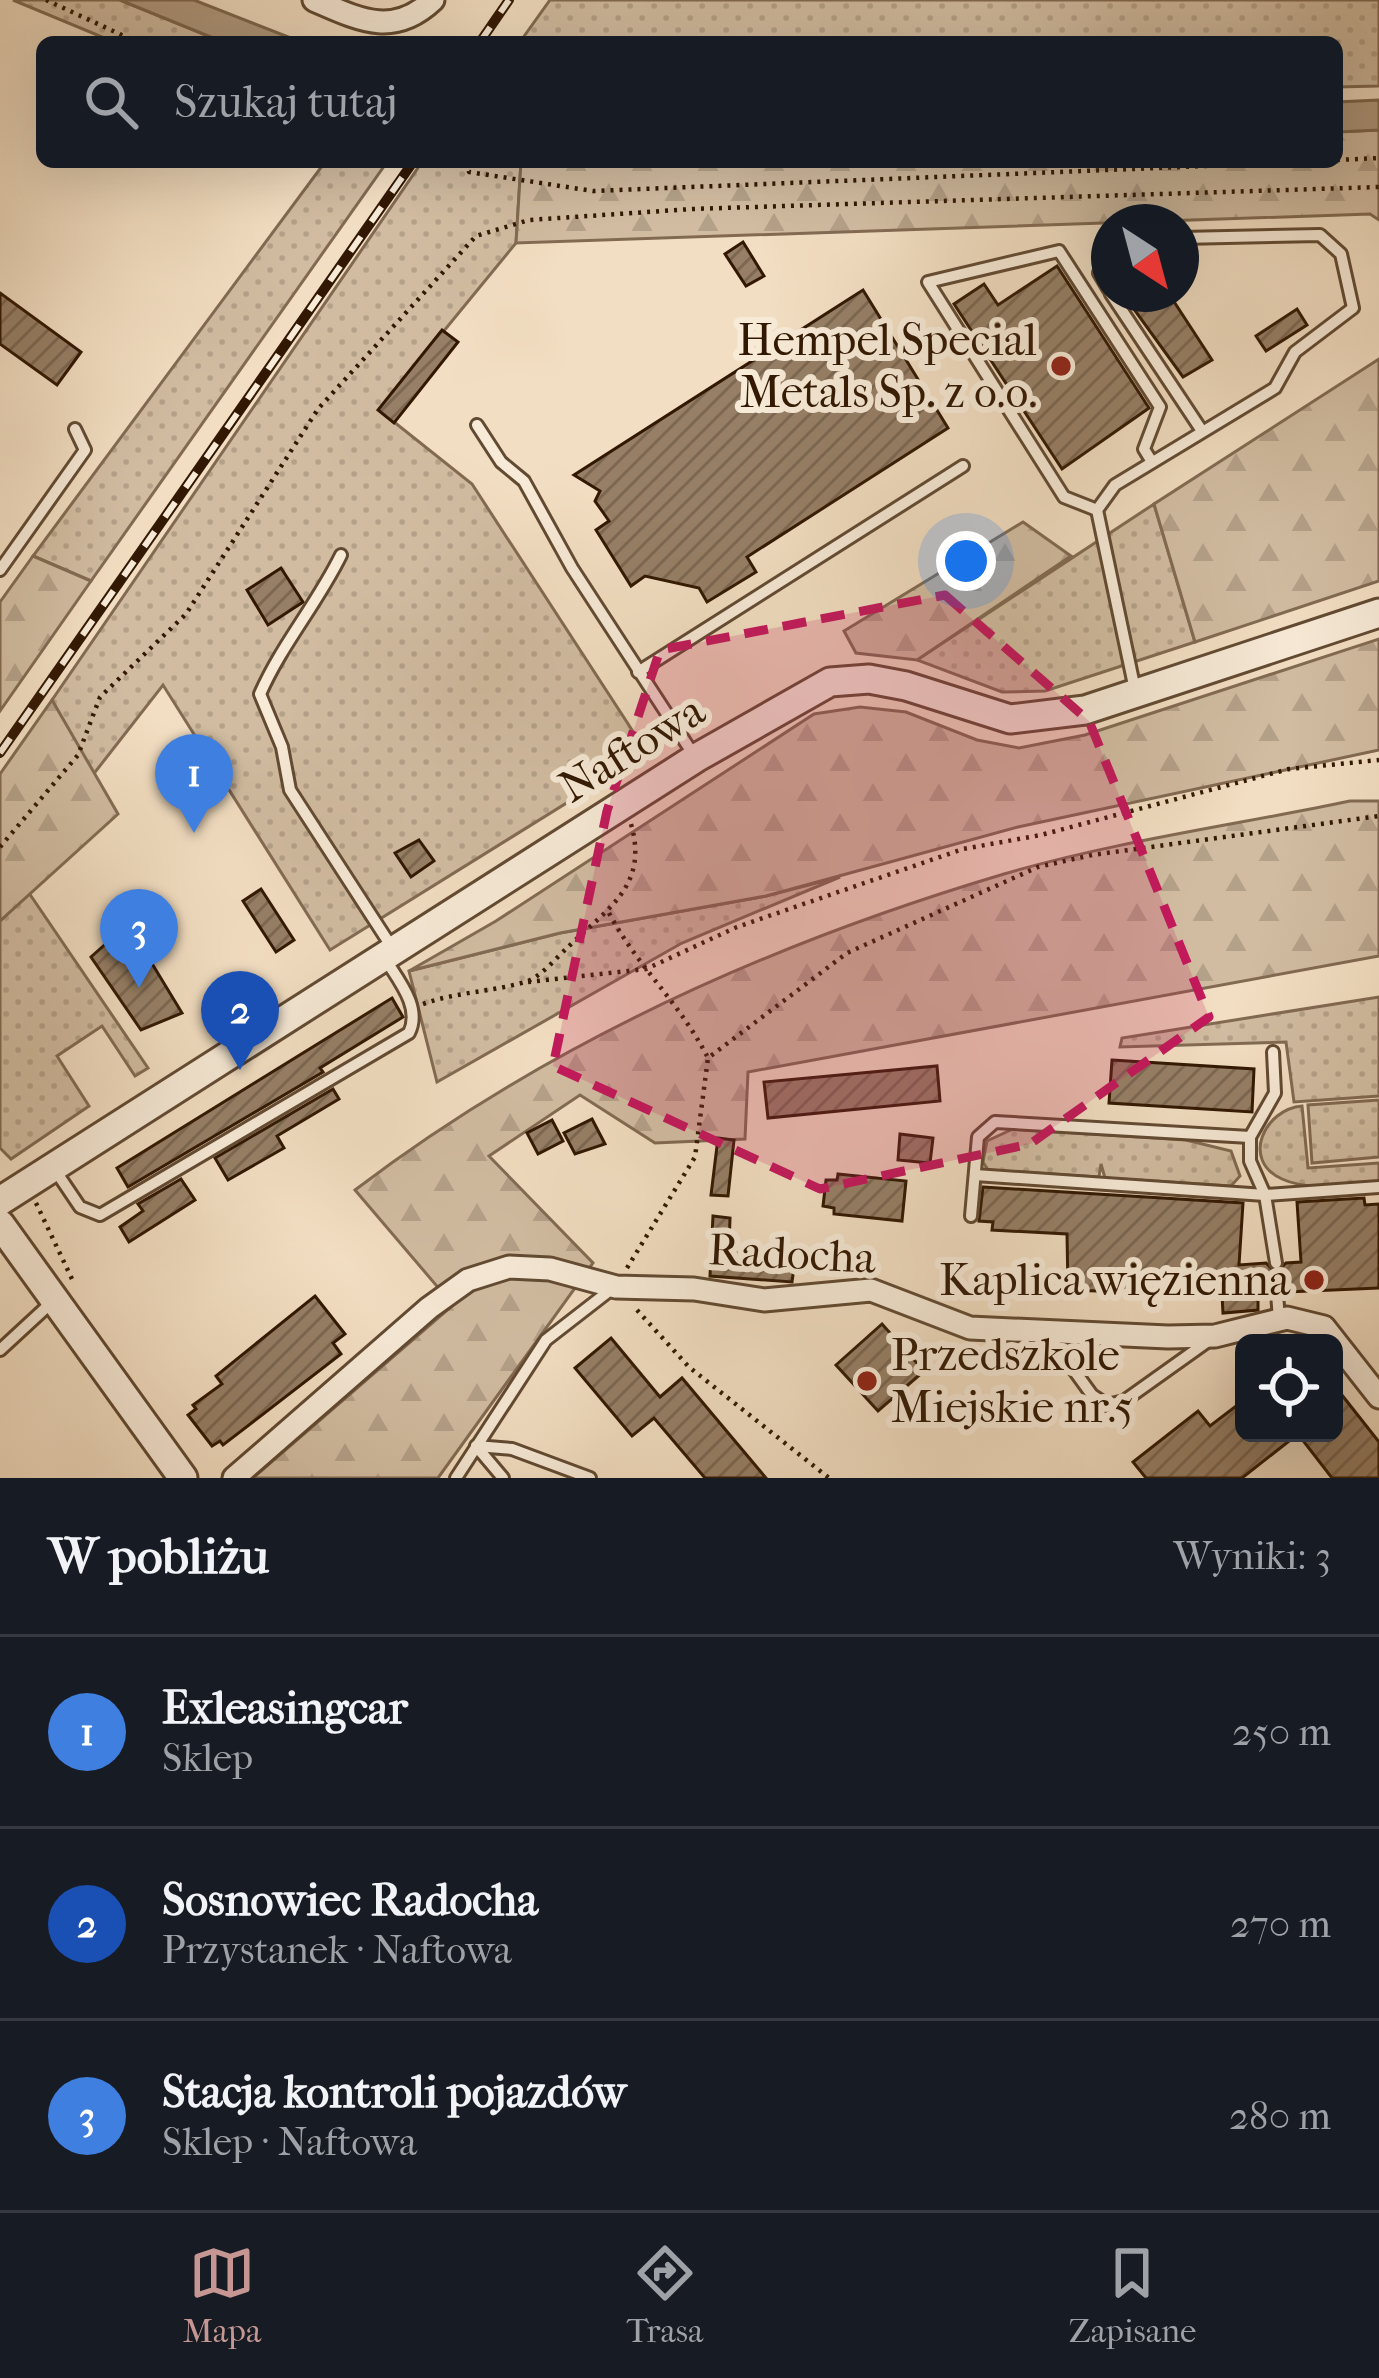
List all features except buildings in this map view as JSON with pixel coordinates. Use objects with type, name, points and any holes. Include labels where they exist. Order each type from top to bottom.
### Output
[{"type":"street","points":[[314,0],[370,23],[394,24],[417,16],[433,0]]},
{"type":"street","name":"Naftowa","points":[[0,1202],[696,758],[830,682],[869,679],[906,686],[1010,718],[1085,710],[1379,614]]},
{"type":"street","points":[[0,1224],[183,1478]]},
{"type":"street","name":"Radocha","points":[[235,1478],[468,1280],[508,1267],[550,1269],[616,1287],[694,1289],[764,1300],[871,1290],[932,1318],[970,1328],[1216,1336],[1279,1321]]},
{"type":"street","points":[[1279,1321],[1324,1328],[1379,1397]]},
{"type":"lane","points":[[1136,693],[1097,510],[1115,485],[1275,388],[1295,352],[1353,308],[1340,254],[1319,235],[1199,238]]},
{"type":"lane","points":[[1097,510],[1064,497],[928,282],[1059,251],[1160,407],[1144,449],[1152,462]]},
{"type":"lane","points":[[1123,312],[1202,431]]},
{"type":"lane","points":[[477,425],[501,462],[524,481],[638,672],[696,758]]},
{"type":"lane","points":[[0,570],[85,450],[75,429]]},
{"type":"lane","points":[[638,672],[963,466]]},
{"type":"lane","points":[[53,1168],[80,1207],[100,1215],[410,1033],[415,1022],[412,1004],[388,952],[290,790],[282,747],[260,694],[278,654],[319,601],[341,555]]},
{"type":"lane","points":[[1273,1052],[1275,1093],[1250,1137],[1250,1161],[1265,1196],[1276,1263]]},
{"type":"lane","points":[[971,1216],[978,1137],[995,1122],[1250,1137]]},
{"type":"lane","points":[[975,1174],[1265,1196],[1379,1187]]},
{"type":"lane","points":[[456,1478],[546,1340],[616,1287]]},
{"type":"lane","points":[[1277,1293],[1279,1321]]},
{"type":"lane","points":[[0,1350],[54,1301]]},
{"type":"lane","points":[[1047,1333],[1092,1395],[1107,1405],[1124,1401],[1216,1336]]},
{"type":"lane","points":[[476,1446],[503,1478]]},
{"type":"lane","points":[[476,1446],[512,1449],[590,1478]]},
{"type":"path","points":[[46,0],[124,36]]},
{"type":"path","points":[[1343,160],[1379,158]]},
{"type":"path","points":[[469,168],[469,172],[503,181],[593,191],[1157,168]]},
{"type":"path","points":[[0,847],[78,755],[100,697],[186,614],[318,409],[476,236],[529,220],[692,209],[1160,198],[1379,187]]},
{"type":"path","points":[[412,1004],[528,982],[646,969],[737,927],[963,849],[1041,835],[1289,769],[1379,760]]},
{"type":"path","points":[[708,1058],[847,953],[1039,867],[1092,854],[1379,816]]},
{"type":"path","points":[[528,982],[610,913],[638,857],[630,820]]},
{"type":"path","points":[[610,913],[646,969],[689,1017],[708,1058],[698,1143],[686,1179],[616,1287],[689,1367],[829,1478]]},
{"type":"highlighted area","points":[[945,595],[1089,721],[1209,1017],[1030,1144],[820,1189],[553,1066],[607,811],[660,650]]},
{"type":"green space","points":[[13,0],[120,0],[208,36],[100,36]]},
{"type":"green space","points":[[550,0],[1379,0],[1379,86],[1343,87],[1343,36],[524,36]]},
{"type":"green space","points":[[1379,130],[1379,220],[1370,214],[1199,220],[1199,204],[1091,204],[1091,223],[516,243],[521,168],[1343,168],[1343,132]]},
{"type":"green space","points":[[321,168],[383,168],[91,581],[33,556]]},
{"type":"green space","points":[[418,168],[521,168],[516,243],[379,410],[472,484],[647,753],[330,950],[163,685],[92,776],[52,700]]},
{"type":"green space","points":[[1379,359],[1379,581],[1195,642],[1154,504]]},
{"type":"green space","points":[[1154,504],[1195,642],[1045,691],[1002,692],[917,660]]},
{"type":"green space","points":[[1023,522],[1071,556],[917,660],[856,653],[844,631]]},
{"type":"green space","points":[[33,556],[91,581],[0,711],[0,602]]},
{"type":"green space","points":[[1379,639],[1379,750],[1018,827],[766,896],[560,933],[409,971],[496,921],[814,714],[860,707],[906,712],[977,740],[1019,748],[1085,735]]},
{"type":"green space","points":[[52,700],[118,814],[0,921],[0,774]]},
{"type":"green space","points":[[1350,801],[1379,801],[1379,956],[748,1072],[745,1139],[655,1143],[580,1095],[489,1156],[593,1263],[438,1478],[253,1478],[453,1305],[355,1190],[505,1088],[665,1003],[917,901],[1089,852]]},
{"type":"green space","points":[[840,877],[682,943],[437,1082],[409,971],[560,933],[766,896]]},
{"type":"green space","points":[[29,893],[148,1068],[135,1076],[102,1026],[57,1056],[89,1106],[11,1159],[0,1148],[0,921]]},
{"type":"green space","points":[[1379,997],[1379,1096],[1294,1102],[1286,1042],[1120,1047],[1122,1038]]},
{"type":"green space","points":[[1379,1100],[1379,1157],[1312,1163],[1308,1105]]},
{"type":"green space","points":[[1302,1106],[1308,1168],[1379,1163],[1379,1182],[1305,1185],[1269,1171],[1262,1160],[1262,1136],[1277,1116]]},
{"type":"green space","points":[[1013,1129],[1186,1140],[1231,1151],[1240,1176],[1231,1186],[1105,1178],[1101,1164],[1099,1177],[988,1170],[983,1162],[987,1141]]},
{"type":"shaded area","points":[[120,0],[194,0],[286,36],[208,36]]},
{"type":"shaded area","points":[[1379,100],[1379,130],[1343,132],[1343,102]]},
{"type":"railway","points":[[484,36],[509,0]]},
{"type":"railway","points":[[0,753],[409,168]]},
{"type":"place","name":"Hempel Special Metals Sp. z o.o.","points":[[1061,366]]},
{"type":"place","name":"Exleasingcar","points":[[194,833]]},
{"type":"place","name":"Stacja kontroli pojazdów","points":[[139,988]]},
{"type":"place","name":"Sosnowiec Radocha","points":[[240,1070]]},
{"type":"place","name":"Kaplica więzienna","points":[[1314,1280]]},
{"type":"place","name":"Przedszkole Miejskie nr.5","points":[[867,1381]]}]
